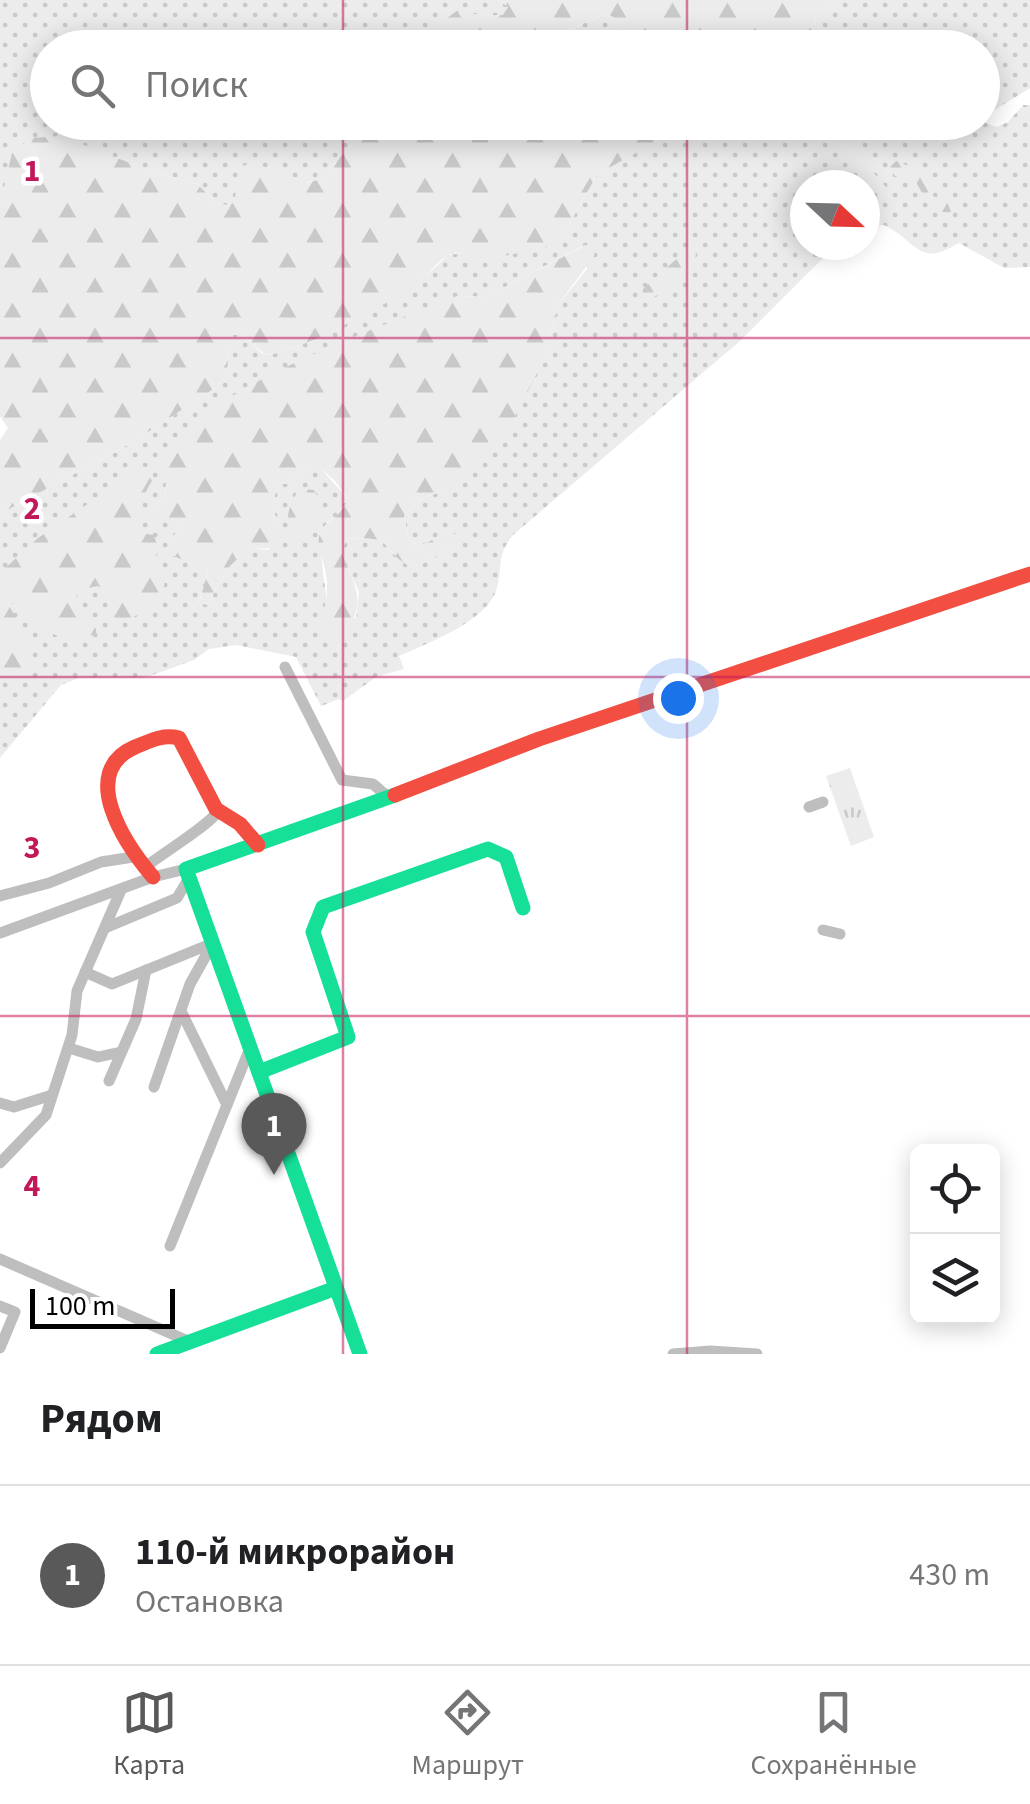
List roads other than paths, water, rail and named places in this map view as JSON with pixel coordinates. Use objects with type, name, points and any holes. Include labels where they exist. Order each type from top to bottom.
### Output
[{"type":"street","points":[[0,896],[49,884],[101,862],[188,874],[539,738],[1030,574]]},
{"type":"street","points":[[285,667],[342,780],[373,784],[388,797]]},
{"type":"street","points":[[143,867],[105,787],[108,767],[117,756],[147,742],[176,735],[218,812],[240,824],[258,845]]},
{"type":"street","points":[[809,807],[824,802]]},
{"type":"street","points":[[0,1163],[46,1116],[69,1048],[76,991],[121,890],[143,867],[204,826],[218,812]]},
{"type":"street","points":[[259,1072],[348,1037],[313,932],[324,907],[488,850],[506,858],[523,908]]},
{"type":"street","points":[[104,928],[176,898],[188,874]]},
{"type":"street","points":[[188,874],[360,1354]]},
{"type":"street","points":[[0,933],[121,890]]},
{"type":"street","points":[[823,930],[840,934]]},
{"type":"street","points":[[85,972],[112,984],[213,943]]},
{"type":"street","points":[[154,1087],[190,984],[213,943]]},
{"type":"street","points":[[109,1081],[136,1019],[146,970]]},
{"type":"street","points":[[181,1011],[227,1105]]},
{"type":"street","points":[[69,1048],[98,1057],[122,1052]]},
{"type":"street","points":[[170,1246],[250,1048]]},
{"type":"street","points":[[0,1103],[14,1108],[52,1095]]},
{"type":"street","points":[[0,1259],[188,1341]]},
{"type":"street","points":[[157,1354],[336,1288]]},
{"type":"street","points":[[0,1306],[15,1312],[0,1348]]},
{"type":"street","points":[[673,1354],[757,1354]]},
{"type":"place","name":"110-й микрорайон","points":[[274,1175]]}]
